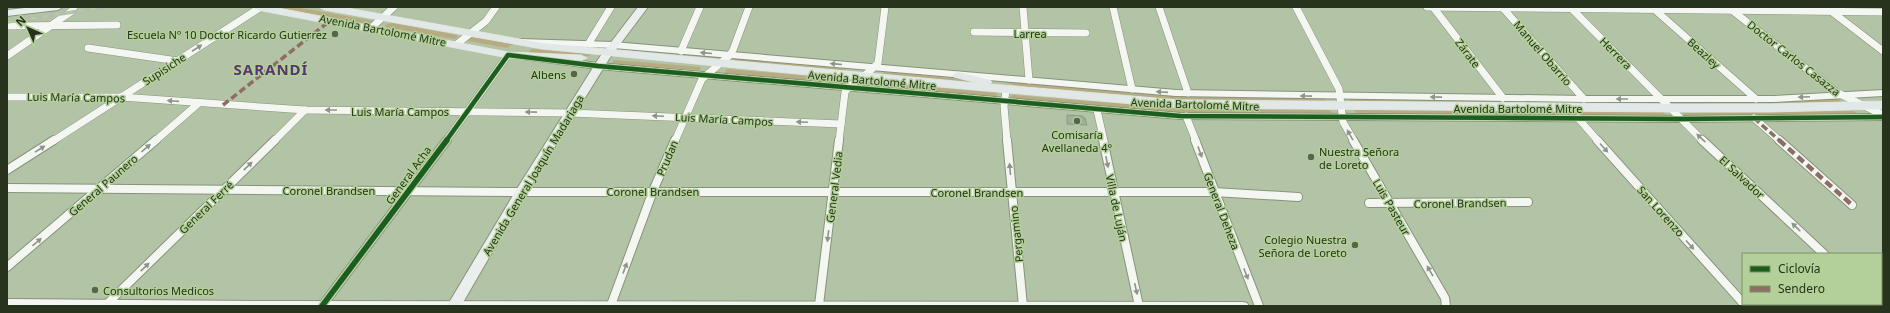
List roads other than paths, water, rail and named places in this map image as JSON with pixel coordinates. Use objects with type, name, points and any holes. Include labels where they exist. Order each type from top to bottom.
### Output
[{"type":"main road","points":[[7,13],[43,7]]},
{"type":"main road","points":[[26,10],[58,7]]},
{"type":"main road","name":"Avenida Bartolomé Mitre","points":[[259,7],[508,55],[606,55],[665,59],[862,78],[1179,104],[1670,108],[1883,105]]},
{"type":"main road","name":"Avenida Bartolomé Mitre","points":[[324,7],[542,46],[606,55]]},
{"type":"main road","name":"Avenida General Joaquín Madariaga","points":[[455,305],[520,192],[606,55],[643,7]]},
{"type":"main road","points":[[508,55],[520,46],[542,46]]},
{"type":"main road","points":[[958,75],[992,83],[1006,90]]},
{"type":"street","points":[[7,56],[53,24],[74,7]]},
{"type":"street","name":"Supisiche","points":[[7,170],[259,7]]},
{"type":"street","points":[[371,28],[385,17],[394,7]]},
{"type":"street","points":[[457,44],[486,21],[496,7]]},
{"type":"street","points":[[589,44],[611,7]]},
{"type":"street","points":[[681,51],[700,7]]},
{"type":"street","points":[[730,55],[734,50],[749,7]]},
{"type":"street","points":[[848,87],[862,78],[878,63],[885,7]]},
{"type":"street","points":[[1023,7],[1029,80]]},
{"type":"street","points":[[1113,7],[1132,89]]},
{"type":"street","points":[[1159,7],[1188,93]]},
{"type":"street","name":"Luis Pasteur","points":[[1296,7],[1341,106],[1343,122],[1445,298],[1446,306]]},
{"type":"street","points":[[1427,7],[1731,9],[1883,12]]},
{"type":"street","name":"Zárate","points":[[1433,7],[1503,98]]},
{"type":"street","points":[[1825,7],[1883,51]]},
{"type":"street","name":"Manuel Obarrio","points":[[1503,8],[1584,99]]},
{"type":"street","name":"Herrera","points":[[1572,8],[1661,99]]},
{"type":"street","name":"Beazley","points":[[1654,9],[1756,99]]},
{"type":"street","name":"Doctor Carlos Casazza","points":[[1731,9],[1842,96],[1883,116]]},
{"type":"street","points":[[7,26],[53,24],[117,25]]},
{"type":"street","name":"Larrea","points":[[974,32],[1086,33]]},
{"type":"street","name":"Avenida Bartolomé Mitre","points":[[521,42],[589,44],[606,55],[705,75],[1097,110],[1186,116],[1503,98],[1756,99],[1883,94]]},
{"type":"street","points":[[88,48],[178,60]]},
{"type":"street","name":"Avenida Bartolomé Mitre","points":[[606,55],[681,51],[1341,106],[1578,118],[1680,119],[1883,116]]},
{"type":"street","name":"General Acha","points":[[323,305],[410,191],[508,55]]},
{"type":"street","name":"Prudan","points":[[611,305],[653,191],[702,79],[730,55]]},
{"type":"street","name":"General Vedia","points":[[819,305],[845,92],[848,87]]},
{"type":"street","name":"Pergamino","points":[[1006,90],[1005,102],[1012,192],[1023,306]]},
{"type":"street","name":"Luis María Campos","points":[[7,97],[121,97],[305,110],[570,113],[841,124]]},
{"type":"street","name":"El Salvador","points":[[1661,99],[1680,119],[1823,253]]},
{"type":"street","name":"General Paunero","points":[[7,267],[199,103]]},
{"type":"street","name":"General Ferré","points":[[107,304],[305,110]]},
{"type":"street","name":"Villa de Luján","points":[[1097,110],[1139,306]]},
{"type":"street","name":"General Deheza","points":[[1186,116],[1259,306]]},
{"type":"street","name":"San Lorenzo","points":[[1578,118],[1742,302]]},
{"type":"street","points":[[1754,118],[1852,205]]},
{"type":"street","name":"Coronel Brandsen","points":[[7,188],[520,192],[1214,192],[1298,197]]},
{"type":"street","name":"Coronel Brandsen","points":[[1369,203],[1528,202]]},
{"type":"street","points":[[7,303],[60,305],[1243,306]]},
{"type":"railway","points":[[7,22],[106,7]]},
{"type":"place","name":"Escuela Nº 10 Doctor Ricardo Gutierrez","points":[[335,34]]},
{"type":"place","name":"Albens","points":[[574,74]]},
{"type":"place","name":"Comisaría Avellaneda 4°","points":[[1077,121]]},
{"type":"place","name":"Nuestra Señora de Loreto","points":[[1311,157]]},
{"type":"place","name":"Colegio Nuestra Señora de Loreto","points":[[1355,245]]},
{"type":"place","name":"Consultorios Medicos","points":[[95,290]]},
{"type":"district","name":"SARANDÍ","points":[[271,69]]}]
